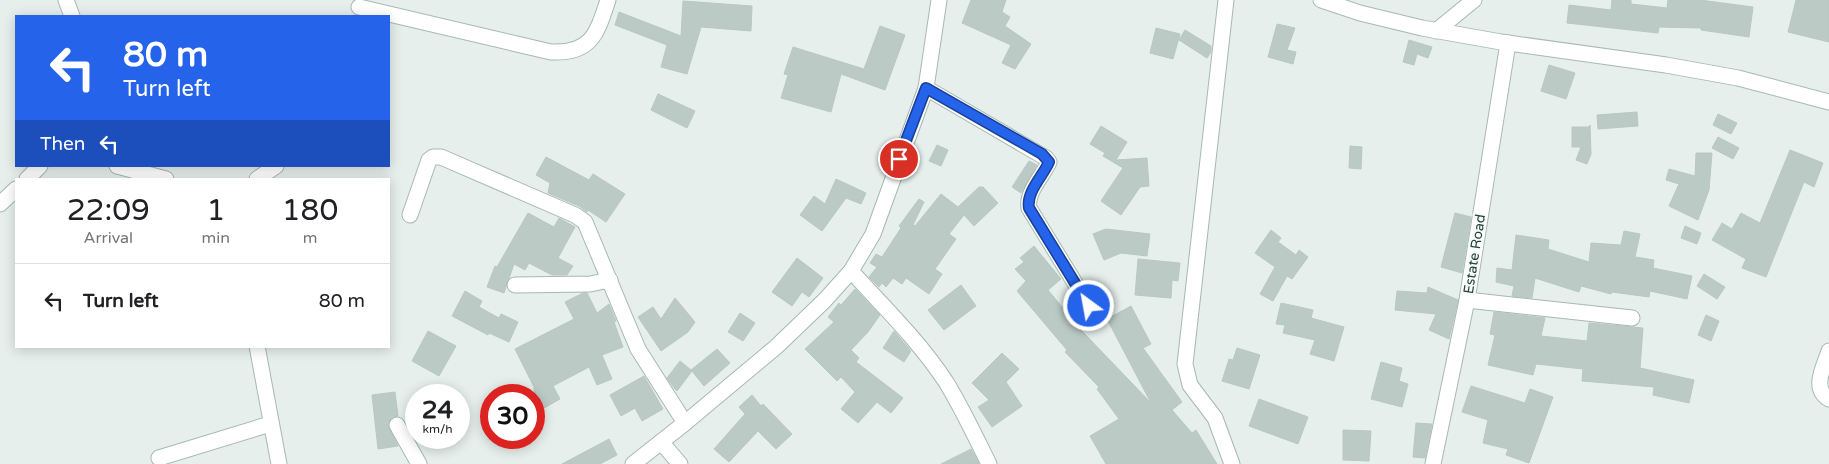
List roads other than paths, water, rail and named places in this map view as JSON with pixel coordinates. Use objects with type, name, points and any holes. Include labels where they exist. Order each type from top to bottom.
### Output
[{"type":"street","points":[[66,0],[72,15]]},
{"type":"street","points":[[390,15],[551,52],[566,53],[582,47],[593,38],[599,27],[608,0]]},
{"type":"street","points":[[633,464],[776,347],[825,300],[851,271],[873,234],[884,208],[893,177],[926,88],[939,0]]},
{"type":"street","points":[[1226,0],[1185,364],[1190,384],[1215,418],[1232,464]]},
{"type":"street","points":[[1436,31],[1474,0]]},
{"type":"street","points":[[1330,1],[1360,13],[1436,31],[1666,65],[1738,78],[1829,102]]},
{"type":"street","points":[[359,8],[390,15]]},
{"type":"street","name":"Estate Road","points":[[1433,464],[1467,300],[1508,43]]},
{"type":"street","points":[[926,88],[1046,158],[1049,162],[1030,196],[1029,208],[1089,306]]},
{"type":"street","points":[[410,215],[429,160],[433,157],[441,157],[575,215],[585,222],[638,349],[685,423]]},
{"type":"street","points":[[28,178],[39,167]]},
{"type":"street","points":[[124,167],[144,170],[164,178]]},
{"type":"street","points":[[258,178],[275,167]]},
{"type":"street","points":[[0,204],[15,190]]},
{"type":"street","points":[[851,271],[902,325],[945,382],[989,464]]},
{"type":"street","points":[[515,285],[590,284],[610,280]]},
{"type":"street","points":[[1467,300],[1632,318]]},
{"type":"street","points":[[257,348],[270,424],[279,464]]},
{"type":"street","points":[[1829,351],[1819,387],[1823,395],[1829,398]]},
{"type":"street","points":[[159,458],[270,424]]},
{"type":"street","points":[[397,425],[419,464]]},
{"type":"street","points":[[661,442],[680,464]]}]
